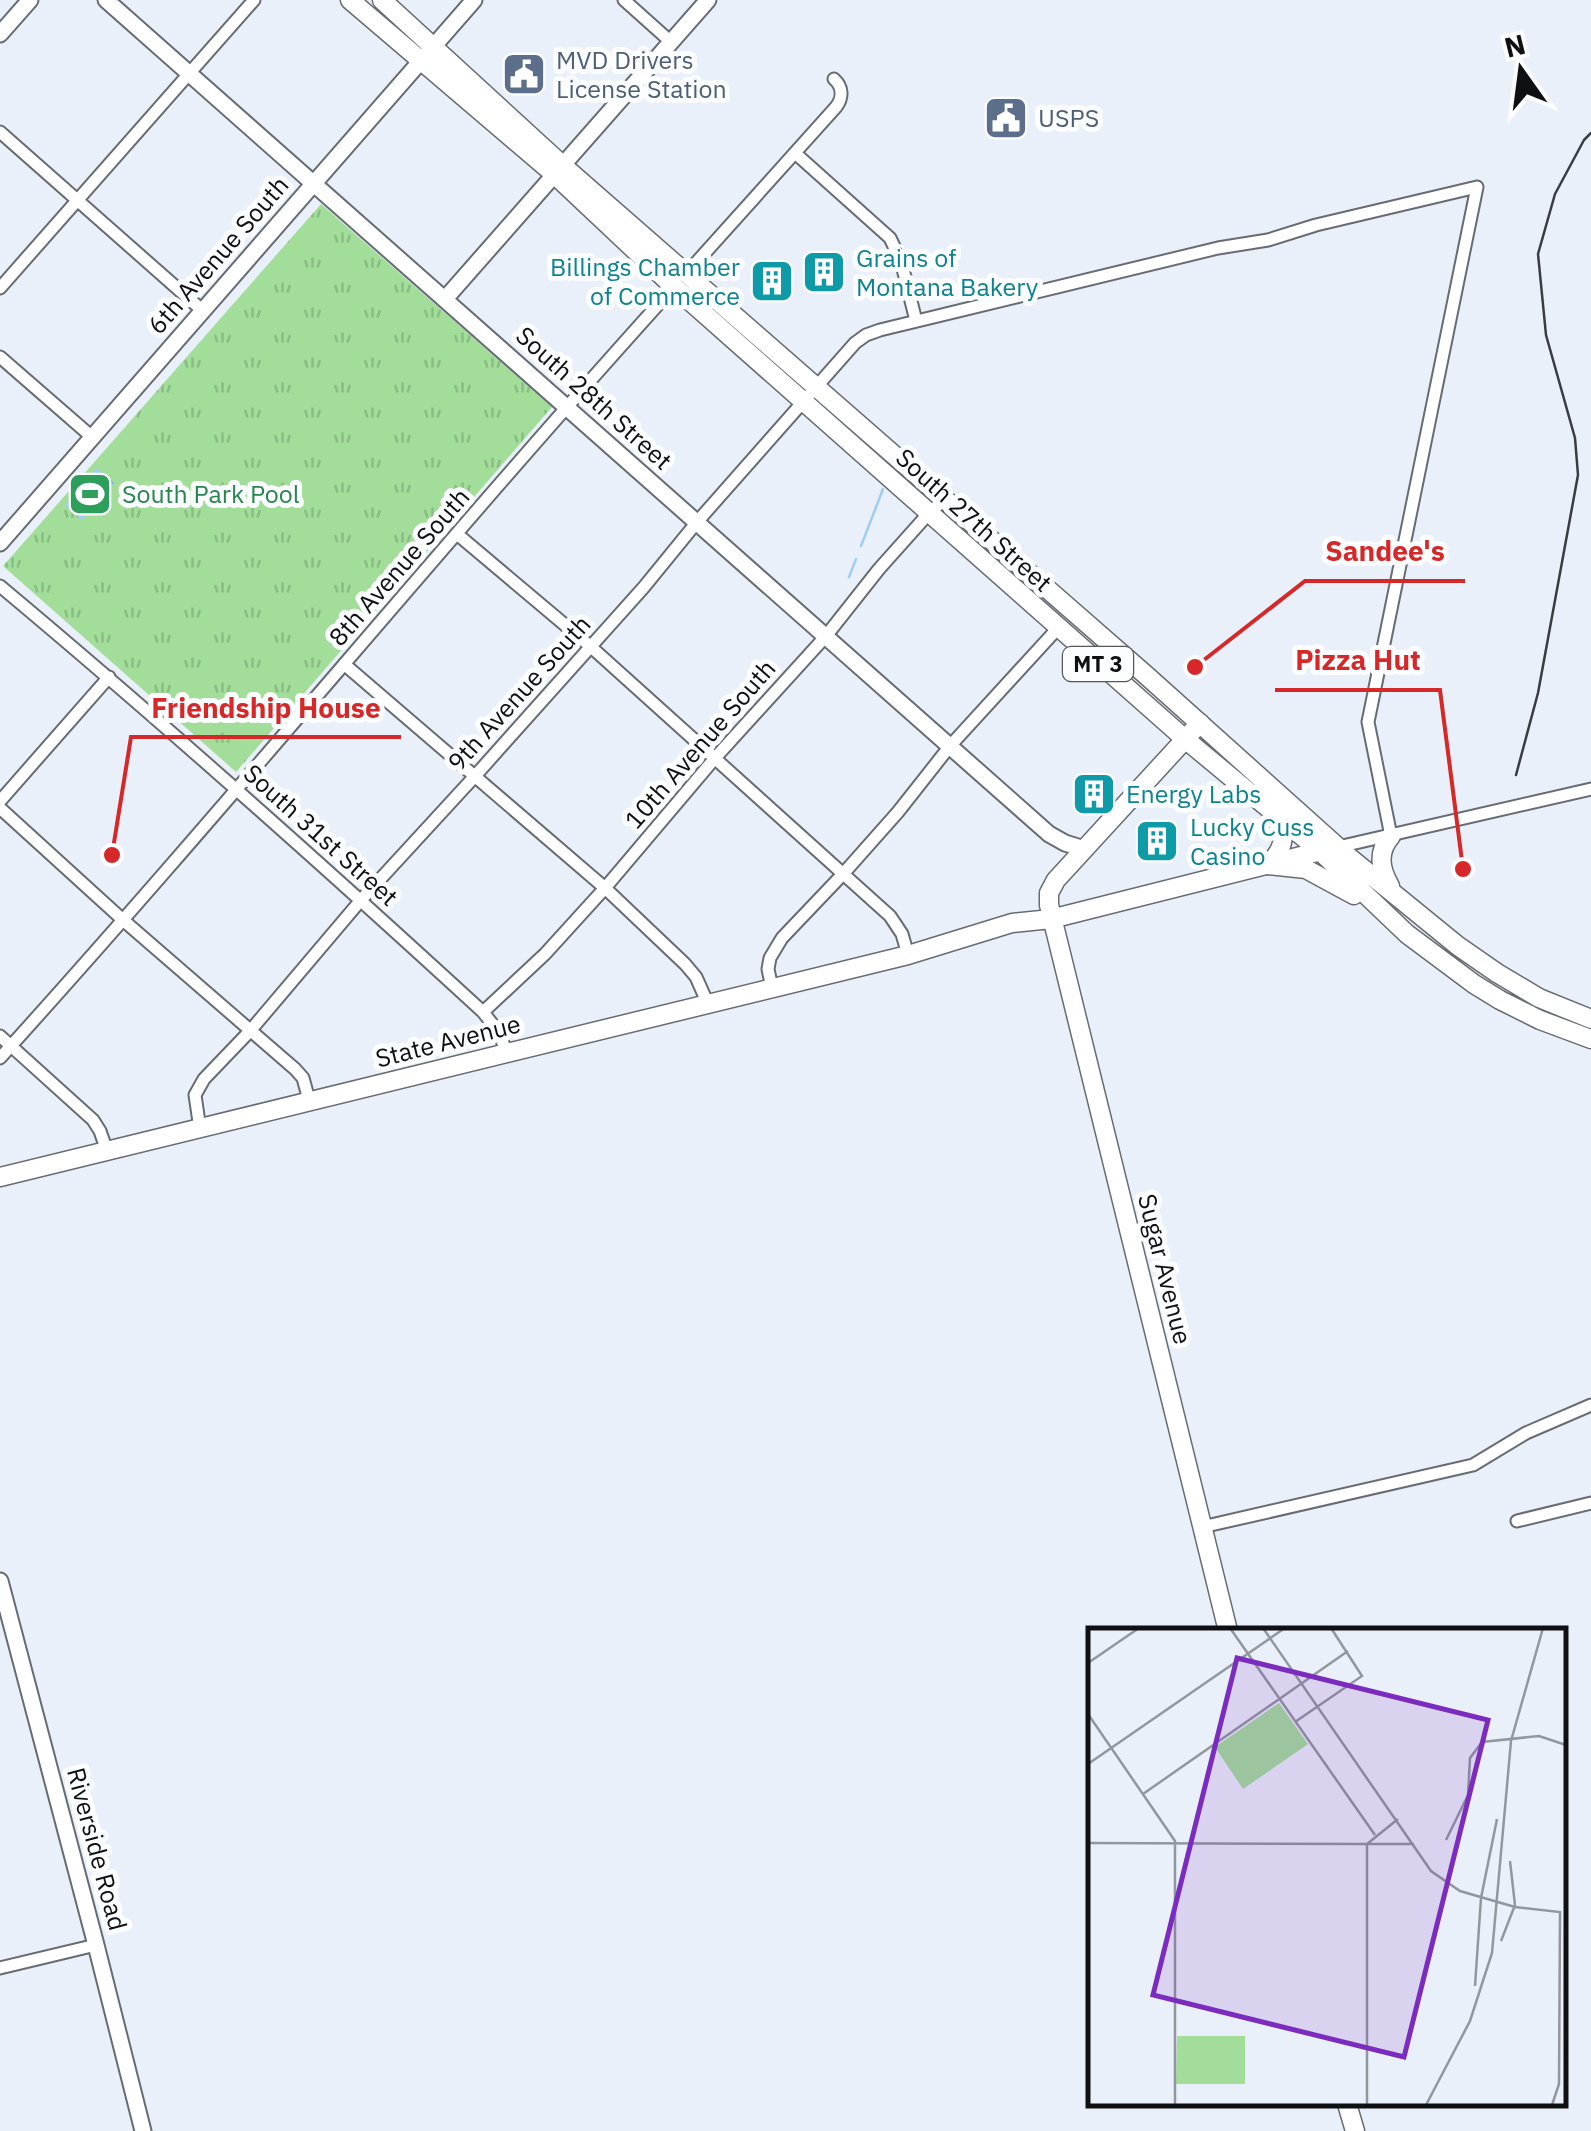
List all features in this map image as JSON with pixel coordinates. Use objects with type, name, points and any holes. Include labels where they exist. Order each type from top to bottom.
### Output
[{"type":"main road","name":"South 27th Street","points":[[350,0],[420,61],[558,169]]},
{"type":"main road","name":"South 27th Street","points":[[382,0],[680,281],[810,395],[944,500],[1200,723],[1329,849],[1407,934],[1500,1000],[1540,1020],[1591,1038]]},
{"type":"main road","name":"South 27th Street","points":[[810,395],[930,513],[1185,740],[1271,811],[1399,898],[1497,973],[1539,998],[1591,1020]]},
{"type":"main road","points":[[1051,919],[1049,893],[1064,870],[1200,723]]},
{"type":"main road","points":[[1266,864],[1277,856],[1284,839],[1271,811]]},
{"type":"main road","points":[[1390,836],[1382,849],[1381,864],[1385,878],[1399,898]]},
{"type":"main road","name":"State Avenue","points":[[0,1177],[908,955],[1024,932],[1051,919],[1329,849]]},
{"type":"main road","points":[[1266,864],[1309,870],[1391,918]]},
{"type":"main road","name":"Sugar Avenue","points":[[1051,919],[1086,1047],[1227,1628]]},
{"type":"main road","points":[[1348,2106],[1354,2131]]},
{"type":"street","points":[[0,34],[30,0]]},
{"type":"street","name":"South 28th Street","points":[[106,0],[1049,834],[1084,848]]},
{"type":"street","points":[[0,288],[254,0]]},
{"type":"street","name":"6th Avenue South","points":[[0,543],[474,0]]},
{"type":"street","points":[[624,0],[672,42]]},
{"type":"street","points":[[444,299],[708,0]]},
{"type":"street","name":"8th Avenue South","points":[[0,1058],[567,407],[840,102],[841,91],[834,79]]},
{"type":"street","points":[[0,132],[202,311]]},
{"type":"street","points":[[795,153],[890,238],[901,260],[916,321]]},
{"type":"street","name":"9th Avenue South","points":[[200,1128],[196,1106],[204,1079],[644,587],[855,344],[866,336],[916,321],[1477,187],[1368,722],[1390,836]]},
{"type":"street","points":[[0,357],[92,437]]},
{"type":"street","name":"10th Avenue South","points":[[483,1012],[545,954],[606,888],[715,758],[826,636],[879,569],[944,500]]},
{"type":"street","points":[[457,534],[590,646],[843,874],[896,924],[908,955]]},
{"type":"street","name":"South 31st Street","points":[[0,586],[109,677],[483,1012],[497,1030],[506,1052]]},
{"type":"street","points":[[772,988],[768,968],[773,950],[1058,628]]},
{"type":"street","points":[[344,664],[606,888],[685,964],[696,977],[708,1004]]},
{"type":"street","points":[[109,677],[0,804],[122,920],[303,1078],[309,1100]]},
{"type":"street","points":[[1329,849],[1591,788]]},
{"type":"street","name":"South 28th Street","points":[[1049,834],[1060,851],[1064,870]]},
{"type":"street","points":[[0,1036],[93,1120],[107,1152]]},
{"type":"street","points":[[1202,1526],[1473,1466],[1526,1433],[1591,1406]]},
{"type":"street","points":[[1517,1520],[1591,1503]]},
{"type":"street","name":"Riverside Road","points":[[0,1581],[143,2131]]},
{"type":"street","points":[[0,1968],[96,1945]]},
{"type":"green space","points":[[321,204],[552,407],[236,772],[3,566]]},
{"type":"water","name":"South Park Pool","points":[[97,468],[114,483],[82,520],[65,505]]},
{"type":"waterway","points":[[861,546],[883,489]]},
{"type":"waterway","points":[[849,577],[856,559]]},
{"type":"railway","points":[[1516,775],[1538,693],[1578,475],[1575,438],[1546,335],[1538,254],[1555,194],[1591,133]]},
{"type":"place","name":"MVD Drivers License Station","points":[[524,74]]},
{"type":"place","name":"USPS","points":[[1006,118]]},
{"type":"place","name":"Grains of Montana Bakery","points":[[824,272]]},
{"type":"place","name":"Billings Chamber of Commerce","points":[[772,281]]},
{"type":"place","name":"South Park Pool","points":[[90,494]]},
{"type":"place","name":"Sandee's","points":[[1195,667]]},
{"type":"place","name":"Energy Labs","points":[[1094,794]]},
{"type":"place","name":"Lucky Cuss Casino","points":[[1157,841]]},
{"type":"place","name":"Friendship House","points":[[112,855]]},
{"type":"place","name":"Pizza Hut","points":[[1463,869]]}]
